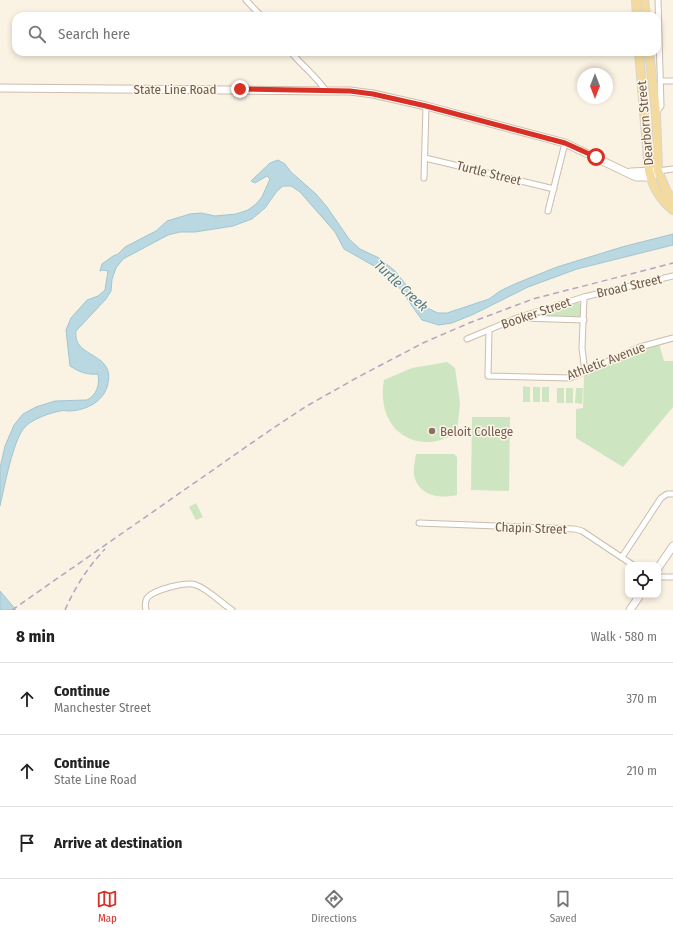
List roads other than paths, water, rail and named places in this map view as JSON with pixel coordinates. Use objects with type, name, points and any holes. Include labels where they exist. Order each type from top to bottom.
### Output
[{"type":"main road","points":[[636,0],[637,12]]},
{"type":"main road","points":[[644,0],[646,12]]},
{"type":"main road","name":"Dearborn Street","points":[[639,56],[650,174],[659,196],[673,210]]},
{"type":"main road","name":"Dearborn Street","points":[[649,56],[656,113],[658,171],[667,192],[673,200]]},
{"type":"street","points":[[246,0],[257,12]]},
{"type":"street","points":[[658,0],[658,12]]},
{"type":"street","points":[[294,56],[319,81],[326,91]]},
{"type":"street","points":[[656,113],[661,106],[660,56]]},
{"type":"street","points":[[661,81],[673,81]]},
{"type":"street","name":"State Line Road","points":[[0,88],[350,91],[373,94],[426,106],[565,143],[626,172],[650,174]]},
{"type":"street","points":[[424,178],[426,106]]},
{"type":"street","points":[[548,211],[565,143]]},
{"type":"street","name":"Turtle Street","points":[[425,158],[554,189]]},
{"type":"street","points":[[650,174],[658,171],[673,169]]},
{"type":"street","name":"Broad Street","points":[[584,297],[673,276]]},
{"type":"street","points":[[584,297],[582,348],[585,372]]},
{"type":"street","name":"Booker Street","points":[[488,330],[516,318],[584,297]]},
{"type":"street","points":[[516,318],[584,320]]},
{"type":"street","points":[[467,339],[488,330]]},
{"type":"street","name":"Athletic Avenue","points":[[488,330],[488,376],[570,378],[640,347],[673,338]]},
{"type":"street","points":[[622,557],[661,498],[667,494],[673,494]]},
{"type":"street","name":"Chapin Street","points":[[419,523],[575,529],[582,531],[629,562]]},
{"type":"street","points":[[661,564],[673,546]]},
{"type":"street","points":[[661,577],[673,577]]},
{"type":"street","points":[[146,610],[146,599],[151,594],[181,584],[196,584],[232,610]]},
{"type":"street","points":[[630,610],[638,598]]},
{"type":"water","name":"Turtle Creek","points":[[278,160],[285,164],[291,172],[316,194],[349,239],[360,249],[379,258],[395,271],[411,291],[429,309],[438,313],[447,313],[489,299],[500,291],[517,283],[557,267],[622,247],[673,234],[673,245],[577,269],[528,287],[474,314],[452,323],[439,325],[422,320],[398,286],[381,270],[344,249],[335,232],[300,192],[291,186],[283,186],[277,191],[265,208],[252,219],[233,226],[195,232],[180,232],[168,235],[123,259],[116,268],[112,279],[111,291],[106,299],[76,331],[77,340],[80,346],[100,360],[105,366],[108,373],[108,383],[106,389],[99,400],[83,409],[51,413],[37,419],[25,427],[13,453],[0,506],[0,468],[5,446],[14,425],[23,414],[36,407],[55,401],[87,400],[97,389],[99,382],[98,374],[83,373],[70,366],[66,330],[71,318],[87,300],[98,296],[105,290],[108,271],[100,271],[102,264],[118,254],[125,247],[156,231],[167,221],[190,214],[201,213],[215,216],[236,214],[248,210],[262,197],[270,179],[267,176],[255,183],[251,181],[270,163]]},
{"type":"water","points":[[0,591],[16,610],[1,610]]},
{"type":"railway","points":[[12,610],[266,433],[305,407],[360,376],[423,343],[469,323],[533,299],[673,263]]},
{"type":"railway","points":[[65,610],[82,578],[105,549]]},
{"type":"place","name":"Beloit College","points":[[432,431]]}]
